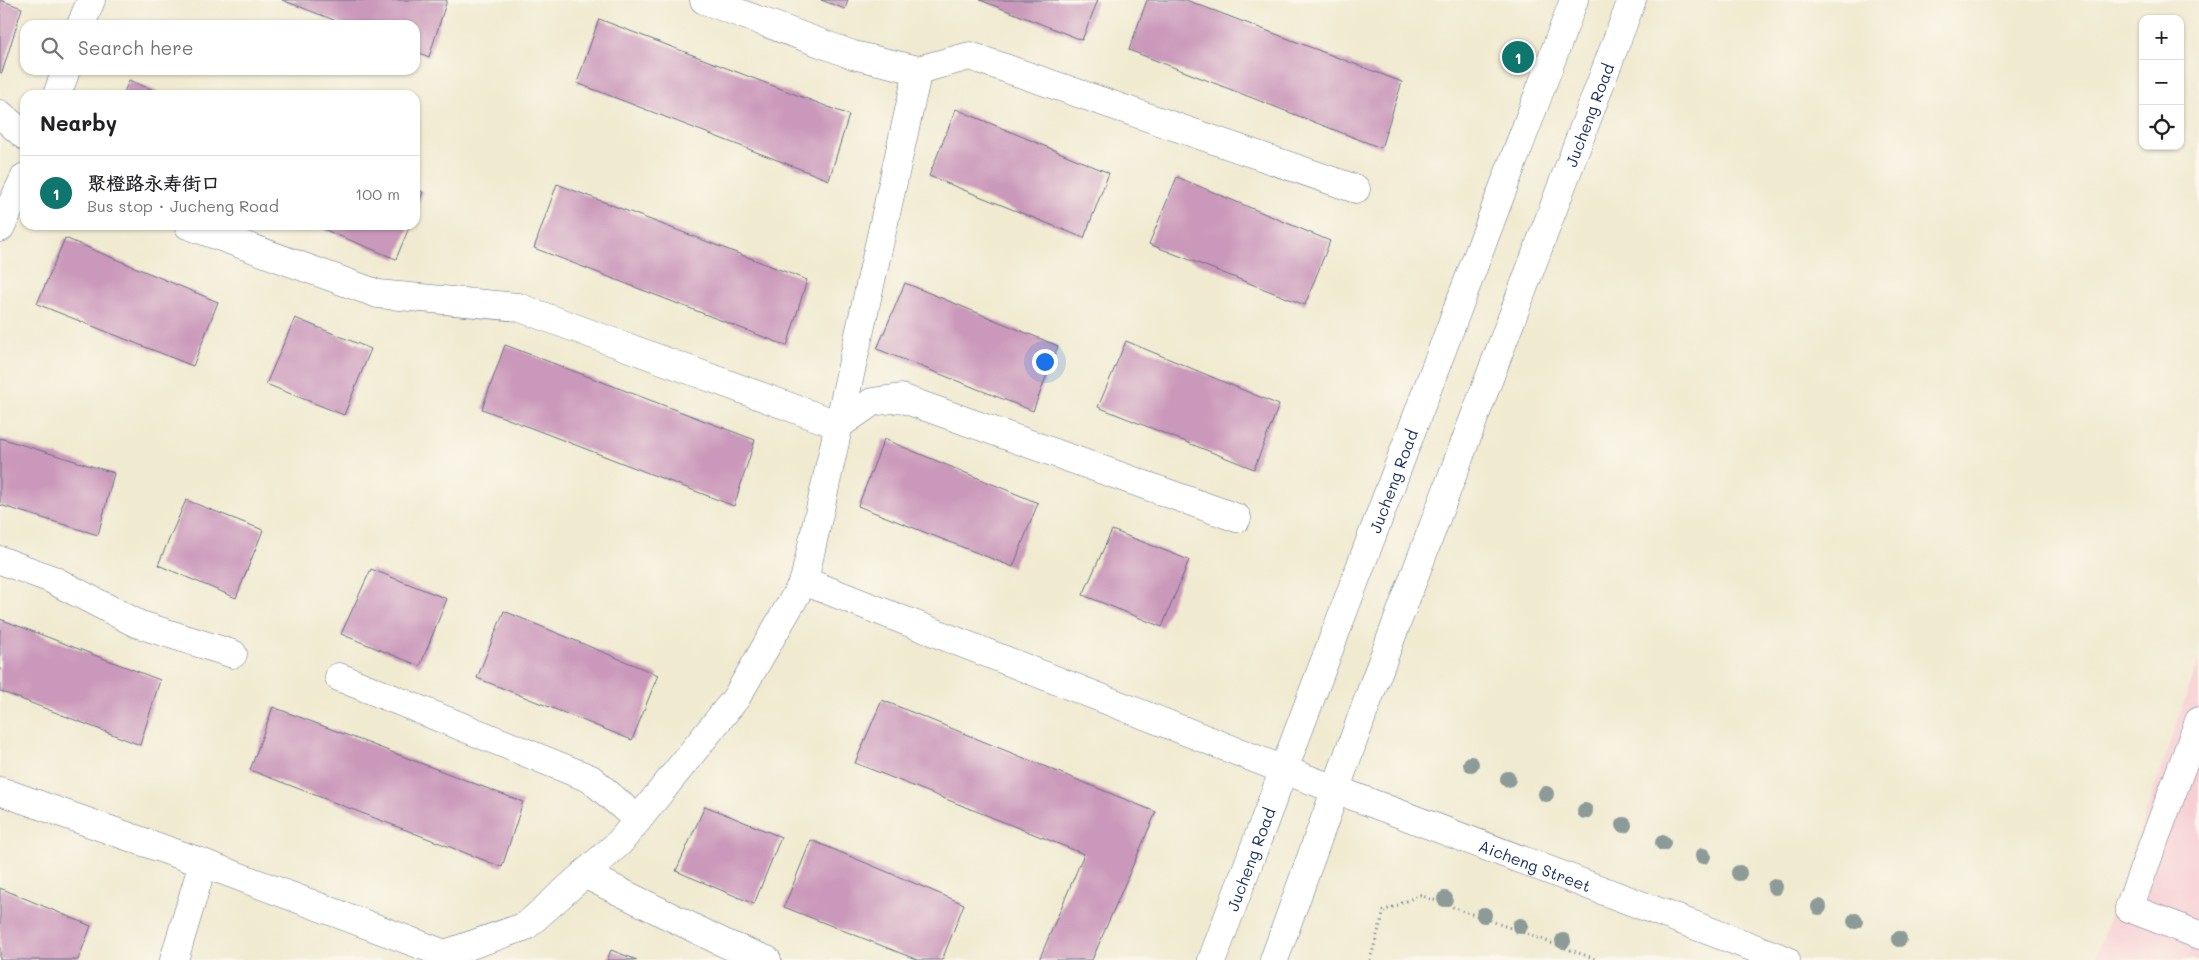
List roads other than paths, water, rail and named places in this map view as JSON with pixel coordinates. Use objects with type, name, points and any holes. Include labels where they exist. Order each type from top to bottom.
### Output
[{"type":"street","points":[[83,20],[91,0]]},
{"type":"street","points":[[704,0],[854,55],[918,70],[970,56],[1356,189]]},
{"type":"street","name":"Jucheng Road","points":[[1212,960],[1574,0]]},
{"type":"street","name":"Jucheng Road","points":[[1274,960],[1374,683],[1632,0]]},
{"type":"street","points":[[0,790],[203,863],[445,954],[526,926],[620,842],[638,820],[736,698],[804,581],[918,70]]},
{"type":"street","points":[[59,90],[64,75]]},
{"type":"street","points":[[0,114],[20,132]]},
{"type":"street","points":[[0,228],[20,187]]},
{"type":"street","points":[[202,230],[378,294],[518,307],[838,424]]},
{"type":"street","points":[[838,424],[872,402],[901,398],[1237,518]]},
{"type":"street","points":[[0,560],[51,579],[138,624],[233,654]]},
{"type":"street","name":"Aicheng Street","points":[[804,581],[1284,770],[1786,960]]},
{"type":"street","points":[[338,677],[591,779],[638,820]]},
{"type":"street","points":[[2199,721],[2129,908],[2199,935]]},
{"type":"street","points":[[174,960],[203,863]]},
{"type":"street","points":[[584,874],[726,944],[767,960]]},
{"type":"place","name":"聚橙路永寿街口","points":[[1518,57]]}]
